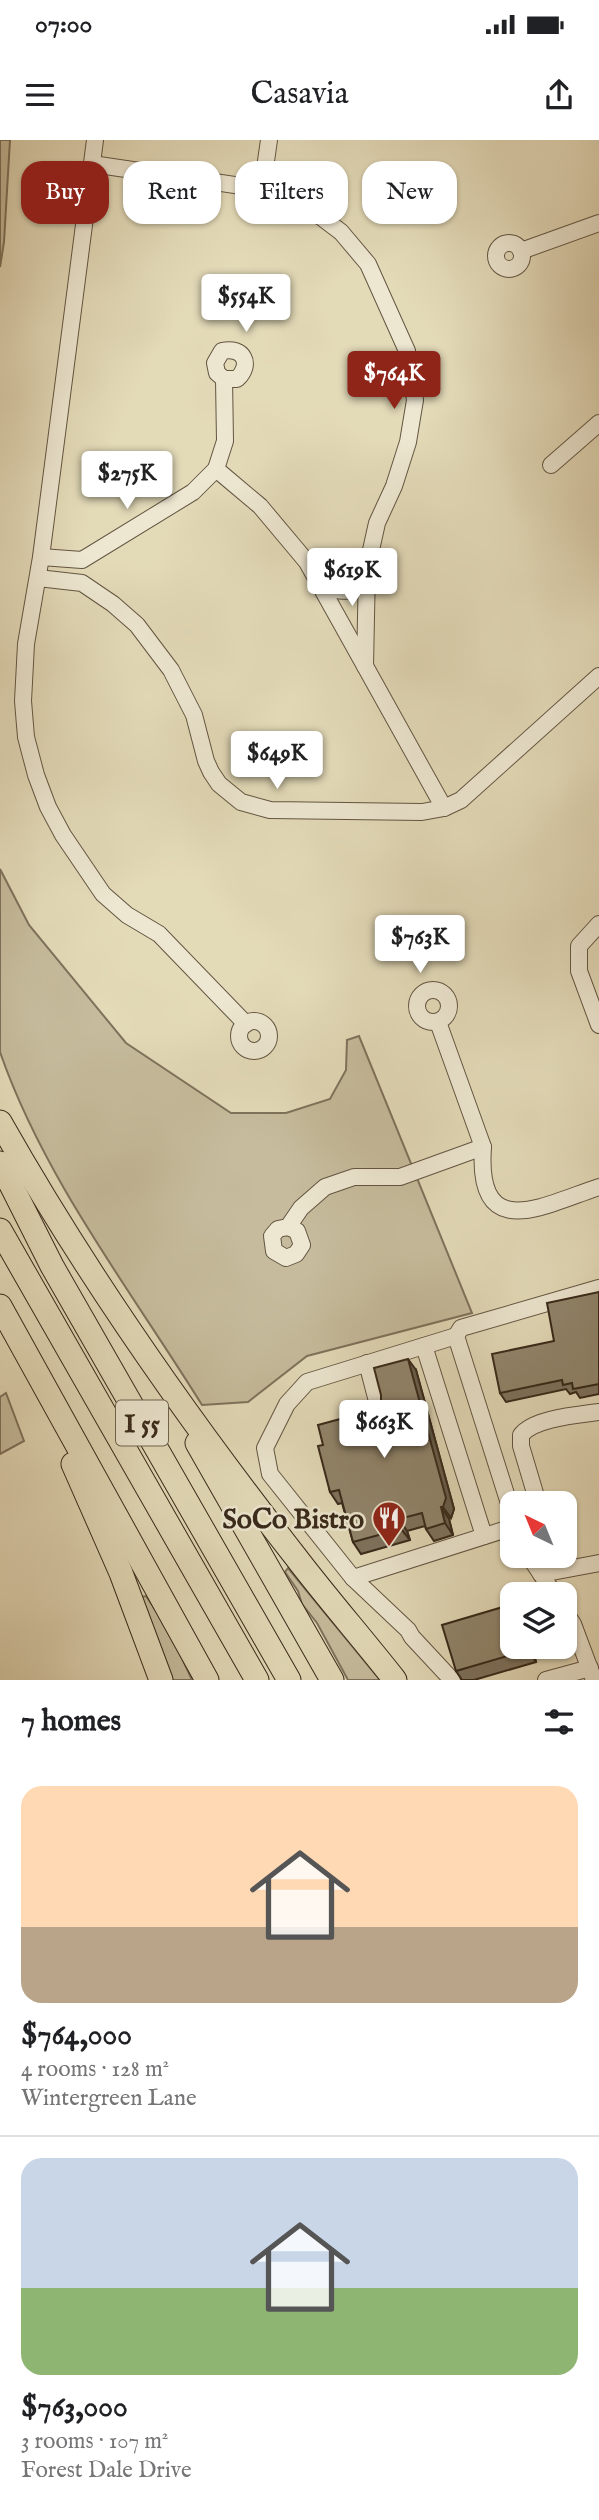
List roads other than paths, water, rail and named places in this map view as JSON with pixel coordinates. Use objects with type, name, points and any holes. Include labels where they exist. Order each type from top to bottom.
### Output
[{"type":"highway","points":[[0,1122],[63,1228],[175,1396],[296,1558],[395,1680]]},
{"type":"highway","name":"I 55","points":[[0,1163],[52,1266],[289,1680]]},
{"type":"highway","name":"I 55","points":[[0,1230],[257,1680]]},
{"type":"highway","points":[[0,1306],[207,1680]]},
{"type":"highway","points":[[16,1337],[121,1573],[161,1680]]},
{"type":"highway","points":[[175,1396],[207,1464],[332,1680]]},
{"type":"street","points":[[92,161],[95,140]]},
{"type":"street","points":[[266,161],[269,140]]},
{"type":"street","points":[[109,166],[235,185]]},
{"type":"street","points":[[521,251],[599,223]]},
{"type":"street","points":[[84,224],[41,557],[26,644],[23,701],[26,737],[48,807],[63,835],[103,894],[127,915],[159,934],[246,1024]]},
{"type":"street","points":[[330,224],[341,232],[368,264],[407,351],[415,400],[408,442],[394,486],[377,523],[367,577],[365,666]]},
{"type":"street","points":[[41,557],[82,560],[193,492],[216,469],[225,441],[224,379]]},
{"type":"street","points":[[551,465],[599,423]]},
{"type":"street","points":[[216,469],[260,506],[307,562],[444,808]]},
{"type":"street","points":[[89,556],[83,576],[90,588]]},
{"type":"street","points":[[321,587],[339,591],[353,590],[367,577]]},
{"type":"street","points":[[38,578],[82,583],[137,625],[170,670],[194,715],[211,772],[219,783],[241,802],[270,810],[422,812],[444,808],[461,800],[599,676]]},
{"type":"street","points":[[599,924],[579,946],[579,971],[599,1025]]},
{"type":"street","points":[[438,1022],[483,1147],[484,1186],[496,1204],[529,1212],[599,1186]]},
{"type":"street","points":[[288,1227],[301,1208],[325,1187],[354,1177],[400,1177],[483,1147]]},
{"type":"street","points":[[452,1680],[408,1630],[353,1578],[270,1474],[265,1448],[287,1404],[307,1382],[456,1336],[461,1328],[599,1288]]},
{"type":"street","points":[[456,1336],[505,1491]]},
{"type":"street","points":[[424,1346],[484,1536]]},
{"type":"street","points":[[367,1363],[379,1409]]},
{"type":"street","points":[[534,1491],[521,1447],[521,1435],[526,1427],[558,1418],[599,1412]]},
{"type":"street","points":[[353,1578],[500,1531]]},
{"type":"street","points":[[578,1567],[599,1563]]},
{"type":"street","points":[[537,1568],[546,1582]]},
{"type":"street","points":[[541,1574],[572,1568]]},
{"type":"street","points":[[546,1680],[592,1674],[591,1649],[577,1630]]},
{"type":"place","name":"SoCo Bistro","points":[[389,1548]]}]
